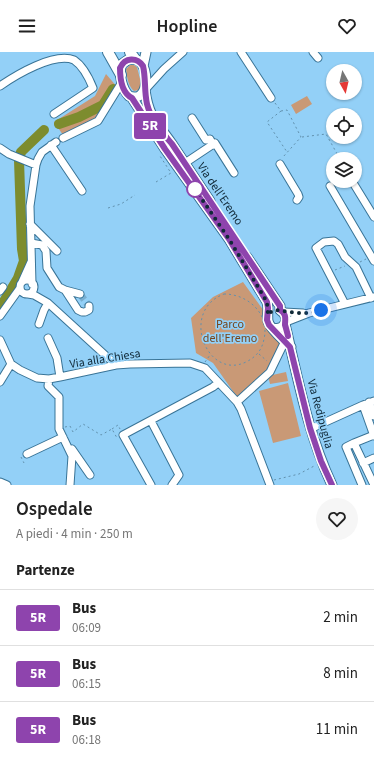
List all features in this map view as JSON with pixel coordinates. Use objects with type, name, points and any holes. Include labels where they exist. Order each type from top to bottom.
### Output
[{"type":"highway","points":[[108,52],[122,78]]},
{"type":"main road","name":"Via dell'Eremo","points":[[146,52],[143,66],[147,103],[151,116],[185,163],[280,306],[286,317],[286,323]]},
{"type":"main road","points":[[122,78],[120,68],[122,64],[135,54],[143,66]]},
{"type":"main road","name":"Via dell'Eremo","points":[[122,78],[124,89],[229,239],[267,302],[267,320],[269,325],[273,328]]},
{"type":"main road","points":[[130,96],[139,97],[145,90]]},
{"type":"main road","points":[[268,315],[275,310],[282,311]]},
{"type":"main road","points":[[273,328],[279,328],[286,323]]},
{"type":"main road","name":"Via Redipuglia","points":[[286,323],[288,344],[310,428],[321,461],[332,485]]},
{"type":"main road","name":"Via Redipuglia","points":[[273,328],[288,344]]},
{"type":"street","points":[[145,90],[164,69],[183,52]]},
{"type":"street","points":[[241,52],[271,98]]},
{"type":"street","points":[[313,52],[318,58]]},
{"type":"street","points":[[0,86],[24,69],[46,58],[68,56],[75,60],[88,76],[93,88],[54,114]]},
{"type":"street","points":[[24,289],[33,290],[30,206],[36,165],[40,154],[57,141],[98,121],[115,96],[122,78]]},
{"type":"street","points":[[115,96],[130,96]]},
{"type":"street","points":[[192,118],[206,140],[210,139],[213,145]]},
{"type":"street","points":[[57,141],[82,191]]},
{"type":"street","points":[[185,163],[215,143],[234,173]]},
{"type":"street","points":[[0,148],[9,154],[36,165]]},
{"type":"street","points":[[281,160],[298,194],[299,197],[297,200]]},
{"type":"street","points":[[331,188],[347,217],[373,258]]},
{"type":"street","points":[[356,188],[374,217]]},
{"type":"street","points":[[30,224],[57,251]]},
{"type":"street","points":[[286,323],[309,313],[372,298],[353,264],[345,257],[338,244],[334,241],[324,242],[316,248],[345,304]]},
{"type":"street","points":[[31,242],[42,245],[46,251],[47,268],[59,287],[80,294]]},
{"type":"street","points":[[24,289],[31,260]]},
{"type":"street","points":[[0,316],[11,301],[24,289],[26,281],[32,284]]},
{"type":"street","points":[[24,289],[48,303],[116,365]]},
{"type":"street","points":[[65,290],[78,310],[85,312],[89,310],[89,306]]},
{"type":"street","points":[[39,324],[48,303]]},
{"type":"street","points":[[282,311],[309,313]]},
{"type":"street","name":"Via alla Chiesa","points":[[48,338],[57,358],[60,377]]},
{"type":"street","points":[[0,340],[11,364],[0,382]]},
{"type":"street","points":[[237,402],[270,372],[288,344]]},
{"type":"street","name":"Via alla Chiesa","points":[[11,364],[37,378],[49,379],[116,365],[145,363],[190,363],[201,367]]},
{"type":"street","points":[[201,367],[204,368],[237,402],[246,419],[267,484]]},
{"type":"street","points":[[49,379],[48,386],[59,397],[59,429],[72,456],[70,485]]},
{"type":"street","points":[[151,485],[123,435],[218,383]]},
{"type":"street","points":[[310,428],[368,403]]},
{"type":"street","points":[[368,403],[374,416]]},
{"type":"street","points":[[362,485],[346,447],[374,435],[368,403]]},
{"type":"street","points":[[151,421],[179,475],[172,485]]},
{"type":"street","points":[[24,455],[62,437]]},
{"type":"street","points":[[354,443],[374,485]]},
{"type":"street","points":[[68,448],[72,448],[90,475]]},
{"type":"street","points":[[363,463],[374,458]]},
{"type":"street","points":[[367,472],[374,468]]},
{"type":"street","points":[[0,482],[7,485]]},
{"type":"path","points":[[271,98],[281,111]]},
{"type":"path","points":[[287,152],[267,122],[281,111],[287,110],[302,137]]},
{"type":"path","points":[[281,160],[302,137],[326,134],[336,152]]},
{"type":"path","points":[[156,182],[171,173],[163,160]]},
{"type":"path","points":[[108,208],[120,204],[135,195]]},
{"type":"path","points":[[329,272],[373,258]]},
{"type":"path","points":[[224,294],[240,296],[248,300],[260,312],[265,330],[264,340],[258,354],[244,363],[236,365],[220,362],[207,350],[204,342],[201,320],[204,310],[217,296],[224,294]]},
{"type":"path","points":[[201,367],[211,354]]},
{"type":"path","points":[[258,354],[273,366]]},
{"type":"path","points":[[59,429],[70,426],[73,432],[83,424],[101,435],[118,425],[123,435],[117,438],[112,429]]},
{"type":"path","points":[[24,455],[24,463]]},
{"type":"path","points":[[267,484],[299,474],[321,461]]},
{"type":"green space","points":[[130,65],[137,67],[141,83],[139,90],[134,91],[129,84],[126,69]]},
{"type":"green space","points":[[106,74],[118,88],[94,122],[63,135],[54,122],[95,96]]},
{"type":"green space","points":[[307,96],[312,104],[296,114],[291,105]]},
{"type":"green space","name":"Parco dell'Eremo","points":[[243,282],[264,311],[281,342],[267,370],[237,397],[213,363],[196,353],[191,318],[213,297]]},
{"type":"green space","points":[[286,372],[288,381],[270,384],[268,376]]},
{"type":"green space","points":[[288,383],[301,436],[273,443],[259,391]]},
{"type":"waterway","points":[[59,124],[79,117],[103,105],[113,89]]},
{"type":"waterway","points":[[0,308],[18,278],[24,261],[22,249],[19,160],[21,152],[44,130]]},
{"type":"tunnel","points":[[80,294],[89,306]]},
{"type":"bus line","name":"5R","points":[[288,336],[284,312],[280,310],[280,306],[172,144],[151,116],[147,103],[145,73],[143,66],[140,61],[135,59],[125,61],[120,68],[124,89],[132,98],[175,164],[229,239],[267,302],[267,320],[269,325],[290,347],[310,428],[321,461],[332,485]]},
{"type":"route","points":[[195,189],[229,239],[267,302],[268,315],[275,310],[284,312],[309,313],[321,310]]}]
